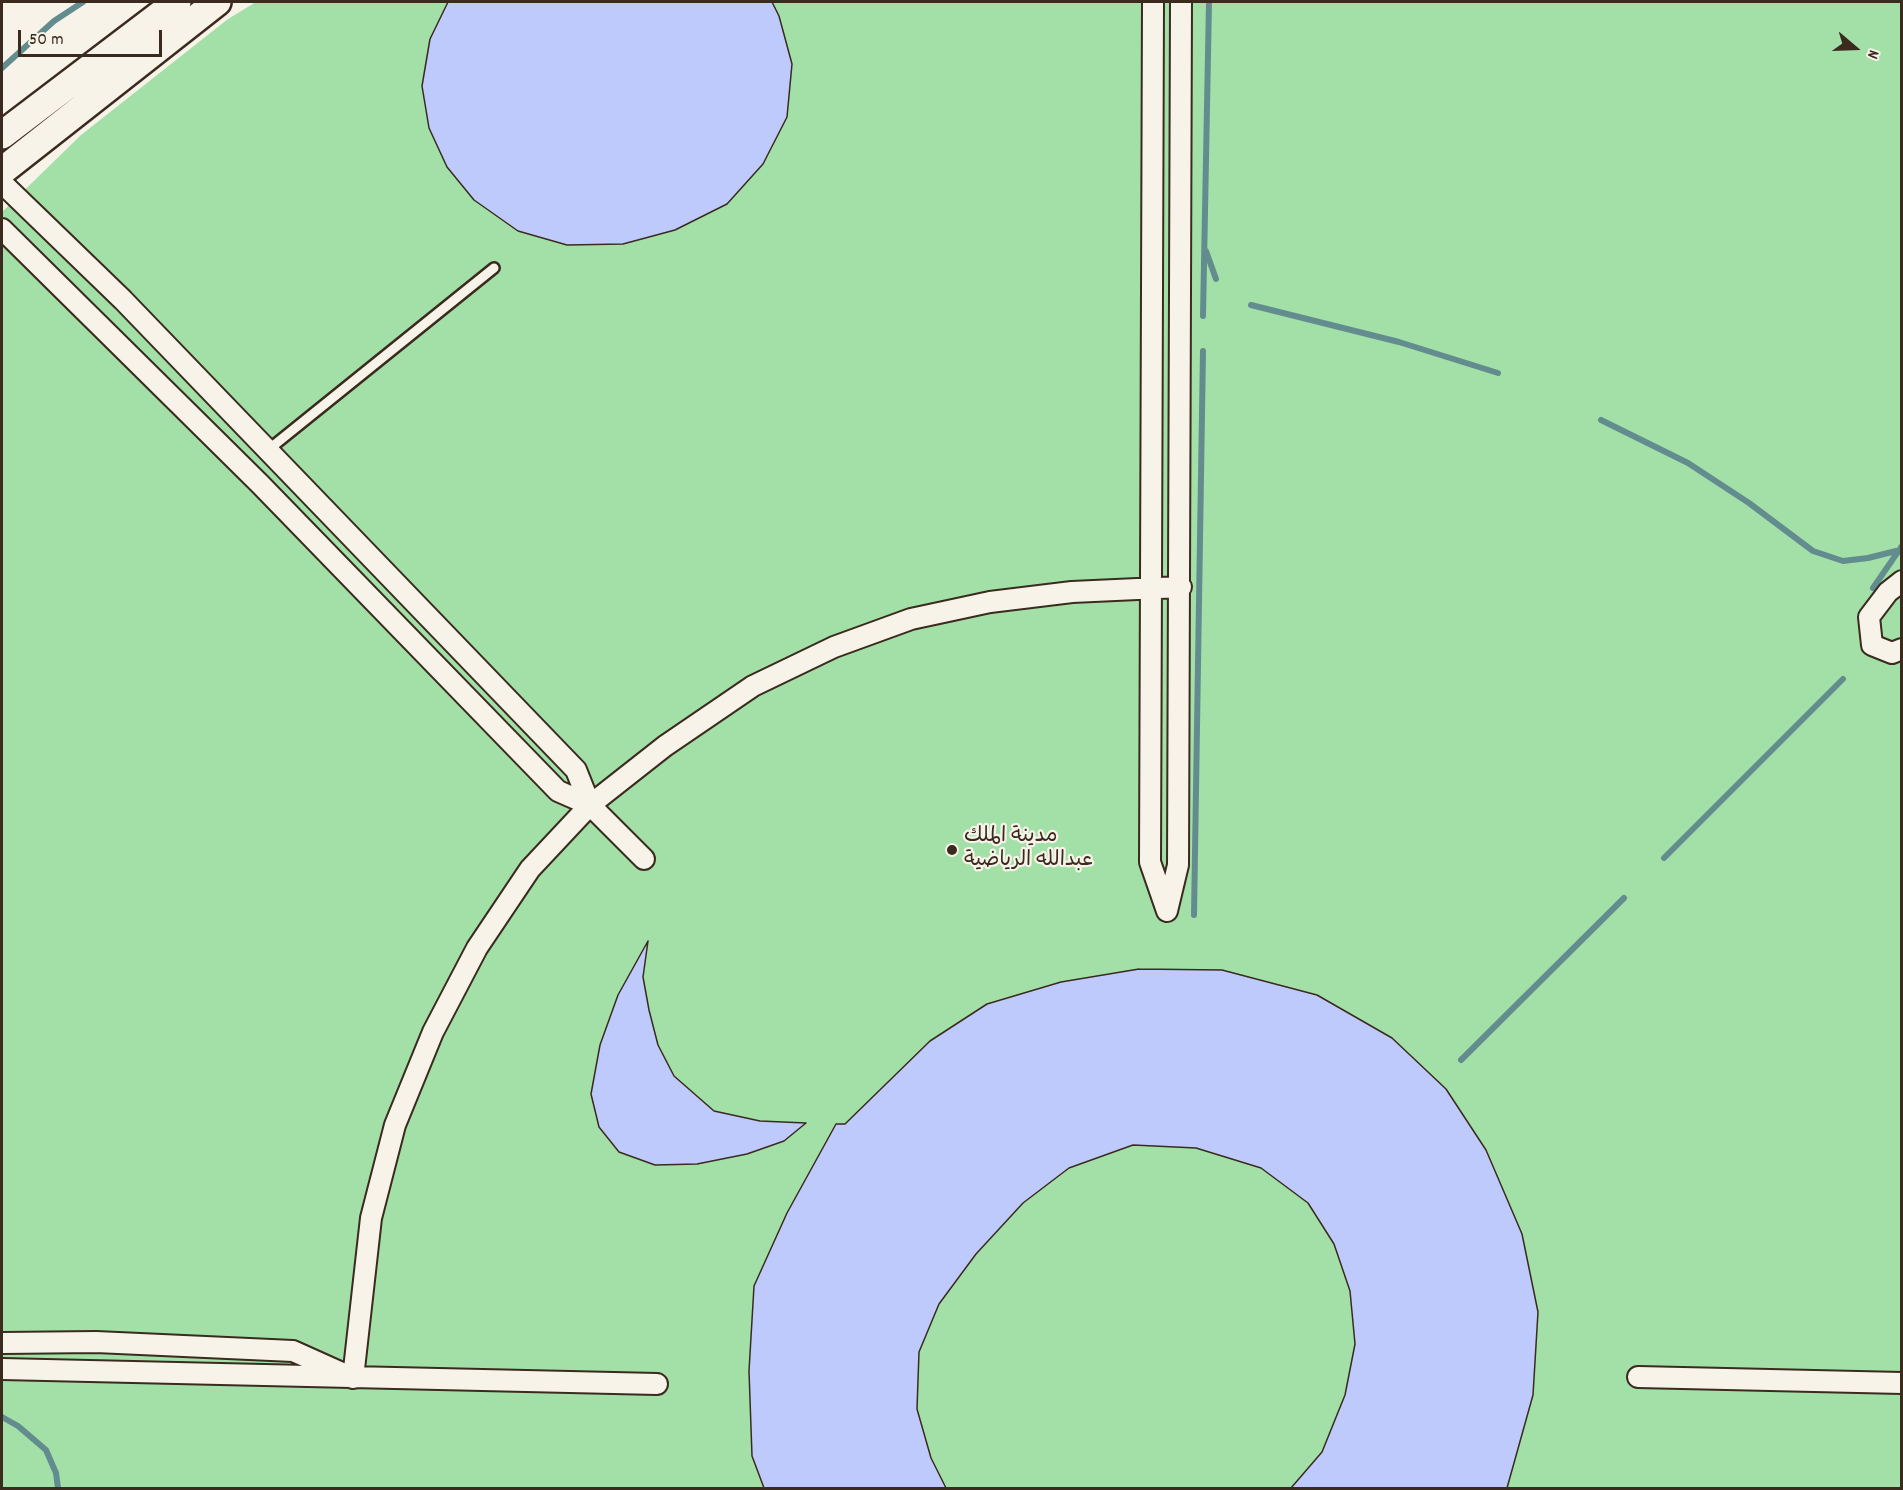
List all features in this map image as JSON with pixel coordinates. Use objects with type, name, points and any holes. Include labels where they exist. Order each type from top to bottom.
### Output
[{"type":"main road","points":[[2,135],[177,2]]},
{"type":"main road","points":[[2,171],[217,2]]},
{"type":"street","points":[[1153,2],[1153,588],[1150,862],[1167,911],[1178,865],[1181,587],[1181,2]]},
{"type":"street","points":[[2,183],[123,300],[576,770],[590,805]]},
{"type":"street","points":[[2,229],[260,484],[558,791],[590,805],[644,859]]},
{"type":"street","points":[[1902,581],[1888,592],[1869,617],[1872,645],[1892,653],[1902,649]]},
{"type":"street","points":[[352,1378],[371,1218],[394,1125],[433,1032],[477,948],[530,868],[590,805],[665,746],[753,687],[834,647],[911,619],[990,602],[1072,592],[1181,587]]},
{"type":"street","points":[[2,1343],[96,1342],[293,1351],[352,1378]]},
{"type":"street","points":[[2,1369],[95,1369],[352,1378],[657,1384]]},
{"type":"street","points":[[1638,1377],[1902,1383]]},
{"type":"lane","points":[[268,450],[494,268]]},
{"type":"green space","name":"مدينة الملك عبدالله الرياضية","points":[[256,2],[1901,2],[1901,1488],[2,1488],[2,212],[81,135],[228,19]]},
{"type":"building","points":[[448,2],[772,2],[779,16],[792,64],[787,117],[763,164],[727,204],[675,230],[623,244],[567,245],[518,231],[474,200],[447,167],[429,128],[422,86],[430,39]]},
{"type":"building","points":[[648,941],[643,977],[649,1010],[658,1045],[674,1076],[714,1111],[760,1121],[806,1123],[784,1141],[747,1154],[697,1164],[655,1165],[619,1152],[599,1127],[591,1094],[600,1045],[618,995]]},
{"type":"building","points":[[1139,969],[1222,970],[1317,995],[1392,1038],[1446,1089],[1486,1150],[1522,1234],[1538,1312],[1533,1395],[1507,1488],[1291,1488],[1322,1452],[1345,1395],[1355,1344],[1350,1291],[1334,1244],[1308,1203],[1261,1168],[1196,1148],[1133,1145],[1069,1168],[1023,1203],[976,1254],[939,1304],[919,1352],[917,1409],[931,1458],[946,1488],[764,1488],[752,1456],[749,1371],[754,1286],[787,1213],[836,1124],[845,1124],[930,1041],[987,1004],[1061,982]]},
{"type":"waterway","points":[[2,68],[54,21],[83,2]]},
{"type":"waterway","points":[[1203,316],[1209,2]]},
{"type":"waterway","points":[[1206,251],[1216,279]]},
{"type":"waterway","points":[[1251,305],[1399,342],[1498,373]]},
{"type":"waterway","points":[[1194,915],[1203,351]]},
{"type":"waterway","points":[[1601,420],[1688,463],[1749,503],[1813,551],[1843,561],[1896,551]]},
{"type":"waterway","points":[[1873,588],[1902,546]]},
{"type":"waterway","points":[[1664,858],[1843,679]]},
{"type":"waterway","points":[[1461,1060],[1624,898]]},
{"type":"waterway","points":[[2,1417],[18,1426],[46,1450],[56,1473],[58,1488]]},
{"type":"place","name":"مدينة الملك عبدالله الرياضية","points":[[952,850]]}]
